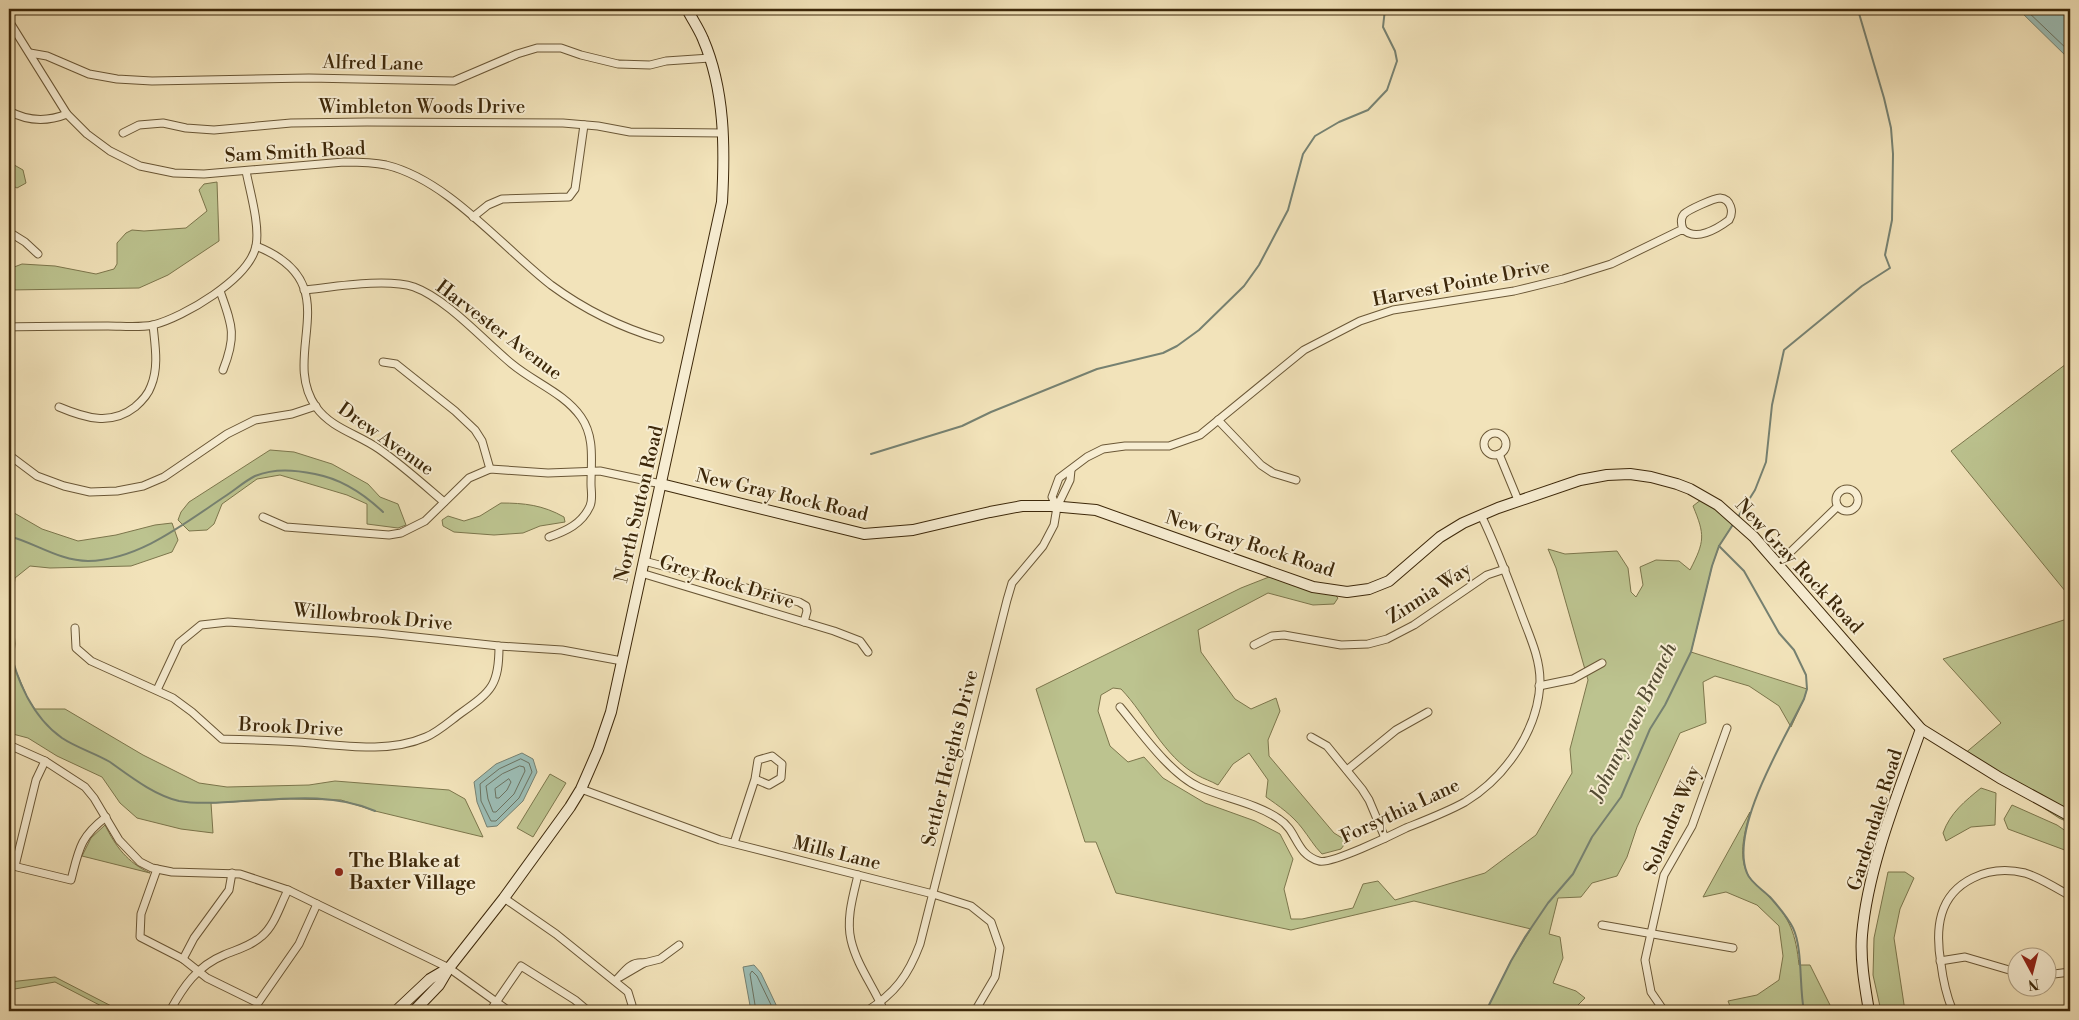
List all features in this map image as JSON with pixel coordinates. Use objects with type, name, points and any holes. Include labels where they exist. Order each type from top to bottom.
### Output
[{"type":"street","name":"North Sutton Road","points":[[414,1011],[439,985],[570,807],[581,788],[605,732],[722,202],[724,151],[719,96],[703,38],[687,9]]},
{"type":"street","name":"Sam Smith Road","points":[[9,21],[66,114],[87,134],[110,151],[140,166],[174,173],[204,174],[344,162],[385,165],[404,171],[432,185],[551,284],[586,309],[610,322],[660,339]]},
{"type":"street","name":"Alfred Lane","points":[[30,53],[47,56],[89,74],[116,79],[152,81],[309,78],[454,81],[517,54],[537,48],[561,48],[580,55],[618,64],[650,65],[666,61],[710,58]]},
{"type":"street","points":[[9,111],[41,120],[56,118],[66,114]]},
{"type":"street","name":"Wimbleton Woods Drive","points":[[123,133],[138,125],[163,123],[186,128],[214,130],[291,124],[563,123],[630,132],[723,133]]},
{"type":"street","points":[[473,218],[488,205],[502,199],[569,198],[575,189],[584,125]]},
{"type":"street","points":[[9,327],[153,325],[182,312],[220,291],[238,276],[249,261],[256,246],[255,226],[246,171]]},
{"type":"street","points":[[1715,198],[1724,199],[1730,205],[1731,216],[1725,223],[1697,236],[1688,235],[1683,229],[1681,220],[1685,213],[1715,198]]},
{"type":"street","name":"Harvest Pointe Drive","points":[[1071,470],[1087,458],[1104,449],[1125,446],[1168,446],[1188,441],[1200,435],[1304,350],[1360,321],[1394,310],[1514,292],[1563,279],[1611,264],[1683,229]]},
{"type":"street","points":[[9,232],[26,242],[38,254]]},
{"type":"street","name":"Drew Avenue","points":[[256,246],[276,256],[296,273],[304,290],[309,312],[304,361],[305,377],[316,406],[341,430],[377,448],[444,502]]},
{"type":"street","name":"Harvester Avenue","points":[[304,290],[383,283],[413,287],[425,292],[443,304],[513,365],[573,406],[583,420],[590,435],[592,450],[590,506],[571,529],[549,537]]},
{"type":"street","points":[[220,291],[231,324],[232,337],[231,349],[223,370]]},
{"type":"street","points":[[59,407],[90,418],[108,419],[123,415],[144,399],[151,386],[154,372],[156,353],[153,325]]},
{"type":"street","points":[[383,362],[396,364],[455,411],[475,430],[482,441],[490,469]]},
{"type":"street","points":[[9,455],[37,476],[64,486],[90,492],[117,491],[143,486],[164,477],[226,434],[255,420],[292,414],[316,406]]},
{"type":"street","points":[[1218,420],[1261,465],[1273,473],[1296,480]]},
{"type":"street","points":[[1499,454],[1518,500]]},
{"type":"street","points":[[263,517],[286,526],[389,535],[401,533],[425,521],[469,478],[490,469],[548,473],[592,471],[661,484]]},
{"type":"street","name":"Settler Heights Drive","points":[[867,1011],[881,1002],[898,986],[912,966],[920,944],[1012,583],[1042,546],[1054,525],[1057,507],[1070,480],[1071,470]]},
{"type":"street","name":"New Gray Rock Road","points":[[661,484],[864,534],[913,530],[1022,506],[1096,510],[1176,540],[1314,587],[1347,592],[1369,589],[1388,581],[1440,537],[1463,522],[1518,500],[1580,480],[1607,475],[1630,474],[1651,477],[1690,489],[1718,504],[1731,515],[1778,564],[1921,729],[2000,778],[2070,816]]},
{"type":"street","points":[[1778,564],[1838,507]]},
{"type":"street","name":"Forsythia Lane","points":[[1120,706],[1172,768],[1185,779],[1197,786],[1269,813],[1289,829],[1303,854],[1321,862],[1334,859],[1385,838],[1465,801],[1496,775],[1512,758],[1525,738],[1538,701],[1539,686],[1538,664],[1534,649],[1499,552],[1480,515]]},
{"type":"street","name":"Grey Rock Drive","points":[[644,561],[799,602],[806,606],[807,611],[804,622]]},
{"type":"street","name":"Zinnia Way","points":[[1254,644],[1272,636],[1284,635],[1341,645],[1368,644],[1387,639],[1414,625],[1487,575],[1505,569]]},
{"type":"street","name":"Grey Rock Drive","points":[[641,573],[804,622],[860,641],[868,652]]},
{"type":"street","name":"Willowbrook Drive","points":[[156,690],[179,642],[201,625],[228,622],[378,633],[499,646],[562,650],[621,665]]},
{"type":"street","name":"Brook Drive","points":[[74,628],[76,648],[91,661],[173,698],[192,712],[222,740],[268,740],[359,746],[396,746],[427,737],[481,699],[494,684],[499,668],[499,646]]},
{"type":"street","points":[[1539,686],[1573,679],[1602,664]]},
{"type":"street","points":[[1347,770],[1396,730],[1428,712]]},
{"type":"street","name":"Solandra Way","points":[[1661,1010],[1651,992],[1645,960],[1664,875],[1692,826],[1727,728]]},
{"type":"street","name":"Gardendale Road","points":[[1869,1011],[1864,979],[1862,936],[1873,876],[1921,729]]},
{"type":"street","points":[[1310,737],[1327,746],[1347,770],[1369,800],[1385,838]]},
{"type":"street","points":[[9,745],[45,760],[85,787],[94,798],[119,840],[140,862],[157,869],[172,872],[232,873],[252,876],[288,890],[450,968],[509,1011]]},
{"type":"street","points":[[734,844],[755,778],[758,760],[772,756],[782,764],[781,778],[769,785],[755,778]]},
{"type":"street","points":[[45,760],[36,780],[12,866],[71,880],[83,840],[95,826],[106,818]]},
{"type":"street","name":"Mills Lane","points":[[581,788],[734,844],[933,894],[970,906],[991,922],[1000,948],[995,978],[975,1011]]},
{"type":"street","points":[[157,869],[140,914],[140,936],[183,959],[207,978],[258,1003],[300,944],[317,904]]},
{"type":"street","points":[[1952,1008],[1945,992],[1938,935],[1942,910],[1955,890],[1981,874],[1995,871],[2024,873],[2036,877],[2070,896]]},
{"type":"street","points":[[183,959],[194,938],[229,890],[232,873]]},
{"type":"street","points":[[858,875],[849,915],[850,940],[862,970],[881,1002],[884,1011]]},
{"type":"street","points":[[170,1011],[181,991],[198,970],[223,955],[248,946],[264,935],[288,890]]},
{"type":"street","points":[[504,898],[617,979],[628,992],[631,1011]]},
{"type":"street","points":[[1602,925],[1732,948]]},
{"type":"street","points":[[617,979],[632,967],[660,959],[679,945]]},
{"type":"street","points":[[1940,961],[1965,957],[2006,969]]},
{"type":"street","points":[[490,1011],[521,966],[588,1011]]},
{"type":"street","name":"North Sutton Road","points":[[396,1011],[430,979],[450,968]]},
{"type":"street","points":[[2056,974],[2070,972]]},
{"type":"green space","points":[[9,162],[23,170],[26,183],[17,188],[9,184]]},
{"type":"green space","points":[[217,182],[219,241],[168,275],[139,288],[9,290],[9,269],[22,264],[55,266],[96,274],[114,269],[117,264],[117,243],[126,233],[132,230],[186,228],[207,211],[199,190],[204,184]]},
{"type":"green space","points":[[2070,361],[2070,597],[1951,451]]},
{"type":"green space","points":[[270,450],[294,452],[332,464],[368,484],[380,497],[398,504],[406,525],[398,528],[367,524],[367,504],[347,495],[280,475],[257,479],[222,504],[214,524],[207,530],[189,531],[178,520],[181,512],[189,502]]},
{"type":"green space","points":[[1702,499],[1733,524],[1719,546],[1712,566],[1691,652],[1807,689],[1791,727],[1779,706],[1749,686],[1715,676],[1703,682],[1706,723],[1680,733],[1617,876],[1592,883],[1581,897],[1558,898],[1549,934],[1560,937],[1563,958],[1553,983],[1576,991],[1585,998],[1572,1011],[1486,1011],[1511,961],[1531,929],[1414,901],[1291,930],[1116,893],[1096,842],[1085,842],[1036,689],[1241,588],[1269,577],[1333,593],[1338,598],[1334,604],[1313,605],[1268,593],[1198,630],[1201,652],[1235,699],[1251,709],[1276,698],[1280,711],[1268,740],[1269,756],[1334,833],[1347,841],[1341,849],[1322,854],[1294,819],[1266,797],[1268,780],[1249,753],[1233,764],[1218,785],[1197,775],[1174,757],[1121,689],[1113,688],[1101,695],[1098,711],[1110,746],[1128,762],[1144,757],[1163,778],[1205,803],[1255,821],[1280,834],[1293,859],[1284,889],[1291,919],[1302,919],[1353,908],[1363,884],[1378,881],[1395,900],[1485,873],[1536,835],[1572,773],[1570,749],[1588,680],[1556,568],[1548,549],[1565,554],[1617,551],[1628,568],[1631,592],[1636,597],[1643,585],[1640,567],[1656,560],[1679,561],[1690,570],[1701,545],[1702,538],[1700,524],[1693,506]]},
{"type":"green space","points":[[501,503],[541,507],[564,517],[565,522],[540,526],[523,533],[494,535],[454,532],[443,526],[442,520],[448,516],[464,521],[480,516]]},
{"type":"green space","points":[[9,510],[42,529],[78,541],[172,523],[178,540],[172,552],[131,566],[50,568],[30,566],[15,578],[12,605],[15,644],[13,664],[28,699],[35,709],[65,709],[143,755],[199,783],[227,787],[309,785],[335,781],[449,790],[465,799],[483,837],[375,811],[341,800],[290,799],[211,803],[213,833],[181,829],[137,818],[120,803],[102,777],[57,756],[28,738],[9,733]]},
{"type":"green space","points":[[2070,618],[2070,823],[2059,818],[1963,755],[2001,723],[1943,659]]},
{"type":"green space","points":[[550,774],[566,783],[533,837],[517,828]]},
{"type":"green space","points":[[1981,788],[1996,793],[1995,825],[1971,827],[1946,841],[1943,833],[1950,819]]},
{"type":"green space","points":[[2012,805],[2057,825],[2070,834],[2070,852],[2008,829],[2004,819]]},
{"type":"green space","points":[[1750,812],[1744,835],[1744,866],[1753,882],[1776,904],[1787,919],[1794,936],[1799,965],[1810,965],[1833,1011],[1732,1011],[1728,1001],[1757,995],[1779,980],[1783,956],[1779,926],[1757,905],[1726,892],[1703,897]]},
{"type":"green space","points":[[105,825],[123,853],[135,864],[150,873],[82,856],[91,838]]},
{"type":"green space","points":[[1888,872],[1905,872],[1914,878],[1900,909],[1894,938],[1905,1011],[1881,1011],[1873,975],[1874,938]]},
{"type":"green space","points":[[55,977],[121,1011],[111,1011],[55,982],[9,990],[9,982]]},
{"type":"water","points":[[2018,9],[2070,9],[2070,60]]},
{"type":"water","points":[[522,753],[533,759],[537,772],[523,801],[497,826],[487,827],[477,802],[474,782],[496,764]]},
{"type":"water","points":[[754,965],[761,973],[779,1011],[751,1011],[743,967]]},
{"type":"waterway","points":[[871,454],[962,426],[991,412],[1097,369],[1163,353],[1177,346],[1199,330],[1244,286],[1259,265],[1288,210],[1303,154],[1315,136],[1339,122],[1368,110],[1387,90],[1397,61],[1395,51],[1383,27],[1385,9]]},
{"type":"waterway","name":"Johnnytown Branch","points":[[1738,517],[1755,490],[1766,462],[1772,405],[1784,350],[1862,286],[1890,268],[1885,255],[1892,220],[1893,154],[1891,128],[1858,10]]},
{"type":"waterway","points":[[9,536],[68,558],[88,561],[107,559],[126,554],[162,538],[251,478],[262,473],[278,471],[325,476],[343,483],[360,493],[383,512]]},
{"type":"waterway","name":"Johnnytown Branch","points":[[1486,1011],[1525,937],[1548,903],[1573,874],[1592,837],[1621,797],[1650,729],[1665,705],[1691,652],[1712,566],[1719,546],[1734,523]]},
{"type":"waterway","points":[[1719,546],[1744,571],[1779,633],[1794,650],[1806,675],[1807,689],[1804,699],[1772,760],[1752,809],[1743,855],[1749,876],[1786,916],[1793,928],[1800,957],[1804,1011]]},
{"type":"waterway","points":[[9,645],[21,684],[34,708],[51,729],[68,742],[110,762],[143,785],[161,794],[179,801],[198,803],[303,798],[321,799],[340,801],[375,811]]},
{"type":"place","name":"The Blake at Baxter Village","points":[[339,872]]}]
